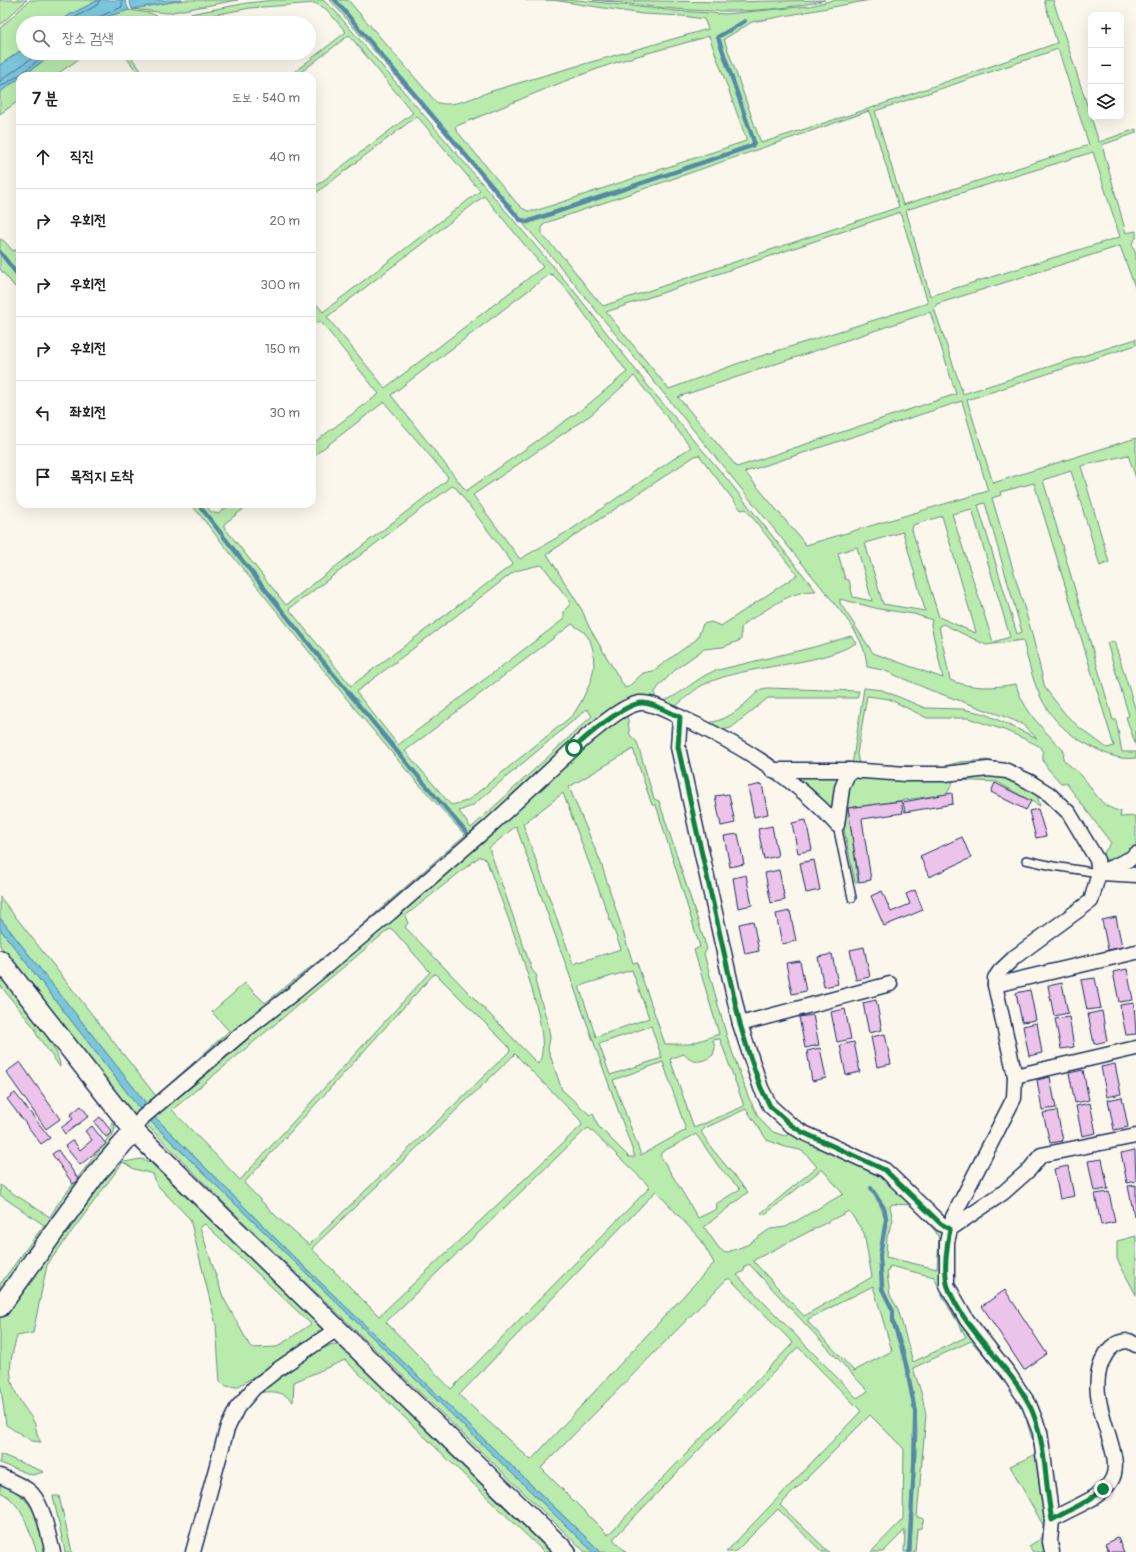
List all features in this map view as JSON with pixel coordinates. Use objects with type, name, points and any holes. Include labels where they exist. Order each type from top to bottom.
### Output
[{"type":"main road","points":[[0,960],[134,1131],[566,1552]]},
{"type":"main road","points":[[0,1307],[96,1174],[134,1131]]},
{"type":"street","points":[[134,1131],[143,1117],[247,1029],[340,955],[456,857],[586,737],[603,724],[634,705],[642,703],[657,707],[692,722],[749,753],[803,792],[837,826]]},
{"type":"street","points":[[680,717],[678,747],[740,1024],[761,1088],[770,1106],[777,1114],[802,1132],[885,1170],[941,1224],[950,1229]]},
{"type":"street","points":[[772,770],[849,770],[906,774],[945,774],[988,769],[1007,771],[1028,780],[1049,794],[1069,813],[1097,860],[1099,873],[1091,901],[1016,956],[1000,971],[995,978],[995,985],[1015,1076],[1014,1098],[953,1217],[947,1242],[947,1285],[967,1320],[1009,1374],[1029,1404],[1040,1432],[1052,1520],[1050,1542],[1052,1552]]},
{"type":"street","points":[[837,826],[842,788],[849,770]]},
{"type":"street","points":[[1099,873],[1130,860],[1136,854]]},
{"type":"street","points":[[1099,873],[1136,875]]},
{"type":"street","points":[[995,985],[1136,952]]},
{"type":"street","points":[[740,1024],[890,984]]},
{"type":"street","points":[[1015,1076],[1136,1048]]},
{"type":"street","points":[[950,1229],[1003,1193],[1030,1168],[1041,1155],[1136,1136]]},
{"type":"street","points":[[193,1552],[227,1429],[237,1408],[260,1384],[337,1329]]},
{"type":"street","points":[[1052,1520],[1064,1512],[1097,1496],[1111,1482],[1114,1464],[1099,1399],[1097,1373],[1103,1358],[1116,1344],[1129,1341],[1136,1345]]},
{"type":"street","points":[[0,1476],[28,1490],[36,1498],[53,1552]]},
{"type":"lane","points":[[837,826],[852,898]]},
{"type":"lane","points":[[1026,860],[1099,873]]},
{"type":"green space","points":[[0,0],[27,0],[0,25]]},
{"type":"green space","points":[[30,0],[99,0],[68,16],[16,16],[16,54],[0,65],[0,28]]},
{"type":"green space","points":[[183,0],[238,0],[167,13],[132,9]]},
{"type":"green space","points":[[274,0],[323,0],[335,11],[574,291],[649,387],[727,479],[816,591],[788,597],[746,622],[741,628],[741,640],[723,647],[704,649],[677,668],[660,685],[655,692],[655,698],[644,697],[149,1107],[0,918],[0,897],[156,1096],[229,1031],[212,1012],[245,983],[265,1003],[345,940],[465,835],[408,772],[346,698],[194,508],[200,508],[332,675],[411,771],[468,834],[334,674],[203,508],[208,508],[211,512],[218,514],[226,508],[245,508],[224,524],[224,527],[286,605],[446,481],[448,477],[384,402],[316,454],[316,441],[379,394],[321,322],[316,323],[316,304],[323,312],[480,191],[417,116],[316,193],[316,186],[413,113],[349,35],[301,72],[294,72],[310,60],[316,60],[316,55],[346,32],[326,9],[315,3],[250,8],[208,16],[180,16],[247,3]],"holes":[[[484,196],[543,267],[385,388],[327,317]],[[550,274],[563,285],[627,372],[585,407],[466,491],[391,395]],[[634,376],[691,447],[572,529],[520,559],[473,495],[592,414]],[[699,455],[741,510],[746,509],[797,575],[721,626],[711,622],[703,624],[697,639],[653,671],[643,673],[625,688],[589,627],[582,610],[547,554],[695,456]],[[452,486],[456,488],[513,564],[351,686],[289,609]],[[540,565],[543,566],[571,603],[564,611],[564,619],[398,745],[356,692],[515,571]],[[572,624],[584,632],[590,640],[593,650],[594,666],[591,681],[573,715],[467,801],[451,805],[405,751]],[[587,709],[592,716],[471,828],[459,811],[472,806]]]},
{"type":"green space","points":[[330,0],[334,0],[520,220],[527,224],[754,146],[756,143],[719,38],[746,22],[745,20],[716,36],[753,142],[751,144],[532,220],[521,218],[337,0],[348,0],[436,102],[449,104],[464,101],[519,83],[708,29],[704,19],[683,16],[642,14],[553,0],[578,0],[676,11],[725,14],[810,6],[833,0],[870,0],[752,22],[724,39],[761,143],[871,108],[1057,43],[1044,0],[1053,0],[1088,108],[1088,120],[1092,120],[1099,142],[1136,129],[1136,133],[1102,145],[1126,233],[1136,231],[1136,238],[1132,243],[1136,255],[1136,290],[1120,246],[937,304],[934,308],[963,394],[1136,339],[1136,345],[967,400],[993,483],[1136,438],[1136,478],[1128,455],[1081,466],[1109,562],[1100,566],[1071,471],[1043,480],[1113,720],[1116,720],[1122,752],[1136,752],[1136,758],[1119,758],[1092,747],[1062,727],[1044,703],[1037,689],[1023,640],[986,645],[943,624],[939,626],[950,680],[966,685],[983,687],[1016,684],[1019,694],[1029,712],[1064,751],[1063,759],[1082,776],[1098,798],[1108,807],[1121,811],[1120,817],[1136,816],[1136,852],[1114,861],[1098,858],[1075,821],[1024,775],[852,765],[864,688],[882,690],[925,708],[963,709],[985,714],[1037,738],[1022,724],[1008,718],[930,690],[883,670],[867,667],[863,648],[855,631],[831,599],[564,271]],"holes":[[[709,36],[746,141],[535,211],[528,211],[522,208],[515,201],[456,130],[455,127],[459,125],[547,88],[613,63]],[[1058,49],[1089,145],[903,205],[875,111]],[[869,111],[899,207],[603,306],[565,259],[542,235],[542,226],[548,222]],[[1093,152],[1120,237],[930,296],[906,210]],[[900,212],[928,303],[739,363],[669,389],[606,312]],[[930,312],[956,394],[737,467],[678,397]],[[962,401],[988,491],[806,545],[745,472]],[[1034,483],[1114,746],[1107,748],[1080,728],[1066,715],[1045,688],[1032,634],[992,498],[1001,495],[1000,492]],[[985,503],[1022,632],[1017,634],[978,505]],[[972,509],[1010,637],[993,642],[952,514]],[[942,516],[976,632],[975,633],[939,617],[912,530],[913,525]],[[903,532],[925,611],[883,604],[865,543]],[[857,547],[872,601],[853,597],[849,580],[845,579],[838,553]],[[840,599],[879,609],[914,614],[932,620],[931,625],[943,678],[873,653],[840,603]],[[867,696],[889,699],[927,718],[968,718],[1004,730],[1039,746],[1043,752],[1043,761],[1048,769],[1061,783],[1066,783],[1111,843],[1103,854],[1096,847],[1064,798],[1035,775],[1010,766],[987,760],[960,762],[941,767],[859,764],[857,754]]]},
{"type":"green space","points":[[593,0],[726,2],[825,0],[769,9],[712,11],[675,9]]},
{"type":"green space","points":[[129,10],[150,13],[157,16],[109,16]]},
{"type":"green space","points":[[45,60],[78,60],[60,72],[28,72]]},
{"type":"green space","points":[[128,60],[133,60],[142,72],[137,72]]},
{"type":"green space","points":[[16,81],[16,103],[0,114],[0,92]]},
{"type":"green space","points":[[0,239],[4,241],[13,251],[16,250],[16,272],[0,250]]},
{"type":"green space","points":[[0,254],[16,275],[16,288],[0,269]]},
{"type":"green space","points":[[851,636],[856,643],[839,651],[821,657],[723,677],[701,686],[676,706],[664,701],[714,671],[814,647]]},
{"type":"green space","points":[[1114,641],[1136,711],[1136,746],[1126,717],[1129,716],[1107,643]]},
{"type":"green space","points":[[761,689],[859,691],[857,698],[768,698],[731,728],[722,730],[708,723],[731,715]]},
{"type":"green space","points":[[627,714],[630,735],[637,742],[654,799],[659,801],[707,949],[704,954],[727,1037],[748,1096],[758,1116],[773,1132],[785,1136],[793,1131],[882,1173],[907,1195],[943,1235],[941,1270],[1031,1421],[1036,1453],[1025,1414],[1012,1391],[999,1372],[971,1341],[913,1368],[922,1395],[926,1415],[917,1517],[924,1519],[921,1528],[917,1529],[915,1552],[911,1552],[917,1431],[916,1410],[909,1369],[894,1321],[894,1311],[884,1289],[881,1255],[888,1220],[886,1208],[872,1187],[870,1188],[878,1199],[885,1219],[879,1255],[881,1289],[892,1311],[892,1321],[906,1370],[914,1411],[913,1463],[908,1552],[904,1552],[905,1530],[883,1552],[871,1552],[903,1519],[904,1449],[870,1415],[780,1505],[829,1552],[822,1552],[778,1509],[735,1552],[726,1552],[861,1411],[798,1347],[613,1539],[626,1552],[601,1552],[293,1256],[154,1116],[198,1082],[618,720]],"holes":[[[633,749],[652,805],[656,805],[700,947],[694,950],[719,1034],[690,1044],[665,1044],[637,962],[633,963],[601,863],[569,787]],[[563,793],[621,949],[573,964],[523,824]],[[516,826],[635,1157],[629,1157],[598,1126],[593,1113],[590,1115],[562,1090],[548,1049],[550,1038],[548,1024],[535,981],[537,976],[532,970],[489,848]],[[479,857],[484,858],[487,862],[514,934],[534,998],[541,1026],[542,1049],[538,1064],[405,927],[408,923],[405,916]],[[392,929],[430,972],[240,1180],[172,1110],[388,930]],[[632,970],[649,1018],[596,1037],[579,986]],[[436,974],[509,1047],[510,1051],[309,1245],[277,1217],[244,1183],[433,975]],[[651,1026],[662,1058],[610,1075],[599,1044]],[[720,1039],[744,1106],[694,1128],[670,1059],[684,1054],[691,1060],[702,1061],[713,1055],[715,1048],[713,1040]],[[515,1054],[581,1121],[582,1125],[379,1316],[312,1249]],[[663,1062],[686,1130],[641,1155],[613,1080]],[[746,1109],[767,1140],[785,1147],[800,1150],[805,1153],[817,1167],[761,1213],[764,1215],[822,1169],[843,1194],[786,1227],[770,1229],[747,1245],[725,1253],[719,1248],[704,1227],[748,1192],[713,1150],[701,1132],[705,1128]],[[589,1128],[650,1187],[451,1389],[386,1322],[585,1130]],[[696,1134],[719,1167],[740,1189],[716,1204],[717,1209],[698,1218],[660,1155],[662,1152]],[[656,1191],[701,1240],[714,1263],[531,1460],[459,1395]],[[892,1204],[912,1205],[936,1232],[939,1239],[937,1269],[886,1257],[887,1237],[893,1220],[890,1207]],[[849,1211],[864,1233],[872,1277],[804,1316],[754,1262],[754,1260]],[[749,1264],[868,1391],[857,1398],[737,1275],[744,1271],[745,1266]],[[890,1266],[934,1277],[943,1297],[966,1337],[913,1362],[898,1309],[890,1295],[887,1273]],[[727,1279],[730,1279],[793,1343],[608,1535],[541,1468]],[[873,1286],[892,1351],[854,1371],[808,1322],[808,1319]]]},
{"type":"green space","points":[[783,772],[840,777],[835,818]]},
{"type":"green space","points":[[852,776],[1003,776],[1036,791],[1040,806],[997,782],[954,780],[947,794],[848,808],[858,882],[855,882],[843,825],[843,804]]},
{"type":"green space","points":[[0,929],[143,1113],[135,1115],[129,1109],[0,946]]},
{"type":"green space","points":[[0,976],[36,1020],[53,1046],[60,1067],[36,1034],[36,1030],[0,985]]},
{"type":"green space","points":[[149,1120],[593,1552],[585,1552],[231,1210],[148,1126],[146,1123]]},
{"type":"green space","points":[[111,1123],[114,1123],[115,1129],[106,1150],[0,1291],[0,1284],[44,1225],[0,1195],[0,1185],[50,1217],[57,1205],[106,1141],[112,1129]]},
{"type":"green space","points":[[141,1159],[150,1162],[327,1332],[237,1387],[226,1386],[220,1382],[216,1325],[190,1219],[157,1185],[153,1174],[134,1169],[123,1162]],"holes":[[[205,1224],[311,1324],[277,1347],[251,1348],[223,1297],[200,1227]]]},
{"type":"green space","points":[[123,1162],[47,1265],[33,1333],[17,1336],[10,1368],[12,1383],[21,1402],[34,1422],[41,1442],[32,1441],[6,1425],[0,1382],[0,1314],[113,1164]]},
{"type":"green space","points":[[1136,1236],[1136,1295],[1117,1259],[1117,1241]]},
{"type":"green space","points":[[333,1344],[340,1345],[550,1552],[544,1552],[345,1360],[294,1382],[293,1402],[284,1395],[274,1392],[252,1394],[303,1358]]},
{"type":"green space","points":[[0,1454],[44,1472],[32,1475],[0,1463]]},
{"type":"green space","points":[[1036,1454],[1045,1515],[1047,1552],[1033,1552],[1029,1546],[1042,1538],[1043,1525],[1010,1466]]},
{"type":"green space","points":[[0,1483],[21,1496],[28,1503],[37,1519],[47,1552],[37,1552],[24,1518],[14,1503],[0,1492]]},
{"type":"green space","points":[[53,1496],[59,1496],[72,1552],[65,1552]]},
{"type":"water","points":[[99,0],[125,0],[129,10],[109,16],[68,16]]},
{"type":"water","points":[[129,0],[183,0],[132,9]]},
{"type":"water","points":[[16,54],[16,60],[44,60],[28,72],[16,72],[16,80],[0,92],[0,65]]},
{"type":"water","points":[[0,918],[149,1107],[143,1113],[0,929]]},
{"type":"water","points":[[154,1116],[293,1256],[601,1552],[593,1552],[149,1120]]},
{"type":"building","points":[[995,783],[1031,801],[1026,810],[991,792]]},
{"type":"building","points":[[762,784],[768,814],[754,817],[748,787]]},
{"type":"building","points":[[952,793],[953,804],[905,812],[903,802]]},
{"type":"building","points":[[729,794],[735,823],[721,826],[715,796]]},
{"type":"building","points":[[901,801],[903,813],[862,819],[871,880],[859,882],[848,808]]},
{"type":"building","points":[[1038,809],[1046,836],[1036,838],[1029,811]]},
{"type":"building","points":[[806,820],[812,850],[798,853],[792,823]]},
{"type":"building","points":[[772,826],[778,856],[764,859],[758,829]]},
{"type":"building","points":[[738,834],[744,864],[730,867],[724,836]]},
{"type":"building","points":[[962,837],[971,858],[929,877],[920,856]]},
{"type":"building","points":[[814,860],[820,890],[806,893],[800,863]]},
{"type":"building","points":[[779,870],[785,900],[771,903],[765,873]]},
{"type":"building","points":[[746,875],[752,905],[738,908],[733,878]]},
{"type":"building","points":[[915,890],[923,910],[884,926],[871,896],[882,891],[891,912],[910,904],[906,894]]},
{"type":"building","points":[[790,911],[796,941],[782,944],[776,914]]},
{"type":"building","points":[[1116,917],[1122,947],[1108,950],[1102,920]]},
{"type":"building","points":[[753,921],[759,951],[745,954],[739,924]]},
{"type":"building","points":[[864,947],[870,977],[856,980],[850,950]]},
{"type":"building","points":[[832,954],[838,984],[824,987],[818,957]]},
{"type":"building","points":[[800,961],[806,991],[792,994],[786,963]]},
{"type":"building","points":[[1127,969],[1133,1000],[1119,1002],[1113,972]]},
{"type":"building","points":[[1095,978],[1101,1008],[1087,1010],[1081,980]]},
{"type":"building","points":[[1062,983],[1068,1013],[1054,1016],[1048,986]]},
{"type":"building","points":[[1030,990],[1036,1020],[1022,1022],[1016,993]]},
{"type":"building","points":[[876,1000],[882,1030],[869,1033],[863,1003]]},
{"type":"building","points":[[1134,1003],[1136,1034],[1126,1035],[1120,1005]]},
{"type":"building","points":[[845,1009],[851,1039],[837,1042],[831,1012]]},
{"type":"building","points":[[1102,1011],[1107,1041],[1094,1044],[1088,1014]]},
{"type":"building","points":[[813,1015],[819,1045],[805,1048],[799,1017]]},
{"type":"building","points":[[1069,1017],[1074,1047],[1061,1049],[1055,1019]]},
{"type":"building","points":[[1037,1023],[1042,1053],[1029,1056],[1023,1026]]},
{"type":"building","points":[[885,1034],[891,1064],[877,1067],[871,1037]]},
{"type":"building","points":[[854,1042],[860,1072],[846,1075],[840,1045]]},
{"type":"building","points":[[820,1048],[826,1078],[812,1081],[807,1051]]},
{"type":"building","points":[[20,1062],[60,1119],[46,1129],[6,1072]]},
{"type":"building","points":[[1115,1064],[1121,1094],[1107,1097],[1101,1067]]},
{"type":"building","points":[[1083,1070],[1089,1100],[1075,1103],[1069,1073]]},
{"type":"building","points":[[1050,1077],[1056,1108],[1042,1110],[1037,1080]]},
{"type":"building","points":[[15,1093],[50,1138],[41,1144],[7,1099]]},
{"type":"building","points":[[1122,1097],[1128,1127],[1114,1130],[1108,1100]]},
{"type":"building","points":[[1090,1103],[1096,1133],[1082,1136],[1076,1106]]},
{"type":"building","points":[[81,1106],[89,1116],[65,1134],[61,1128],[73,1119],[70,1115]]},
{"type":"building","points":[[1057,1111],[1063,1141],[1050,1143],[1043,1113]]},
{"type":"building","points":[[100,1117],[112,1132],[106,1137],[94,1122]]},
{"type":"building","points":[[92,1126],[106,1144],[80,1165],[65,1146],[73,1140],[80,1150],[92,1140],[85,1131]]},
{"type":"building","points":[[58,1150],[79,1180],[73,1184],[52,1154]]},
{"type":"building","points":[[1135,1150],[1136,1181],[1127,1183],[1121,1153]]},
{"type":"building","points":[[1102,1159],[1108,1189],[1094,1191],[1088,1161]]},
{"type":"building","points":[[1068,1166],[1074,1196],[1060,1199],[1054,1169]]},
{"type":"building","points":[[1136,1185],[1136,1216],[1134,1216],[1128,1186]]},
{"type":"building","points":[[1109,1192],[1115,1222],[1101,1225],[1095,1194]]},
{"type":"building","points":[[1005,1290],[1047,1354],[1024,1370],[982,1306]]},
{"type":"building","points":[[1118,1538],[1124,1552],[1109,1552],[1105,1544]]},
{"type":"waterway","points":[[335,0],[520,220],[526,222],[752,146],[754,142],[718,37],[745,21]]},
{"type":"waterway","points":[[0,252],[16,273]]},
{"type":"waterway","points":[[201,508],[330,670],[467,833]]},
{"type":"waterway","points":[[871,1188],[884,1208],[886,1219],[880,1255],[882,1289],[893,1311],[893,1321],[904,1355],[915,1411],[914,1463],[909,1552]]},
{"type":"route","points":[[574,748],[603,724],[634,705],[642,703],[649,704],[680,717],[678,726],[678,747],[740,1024],[761,1088],[770,1106],[777,1114],[802,1132],[885,1170],[941,1224],[950,1229],[947,1242],[947,1285],[967,1320],[981,1340],[1009,1374],[1029,1404],[1040,1432],[1052,1520],[1064,1512],[1097,1496],[1103,1489]]}]
